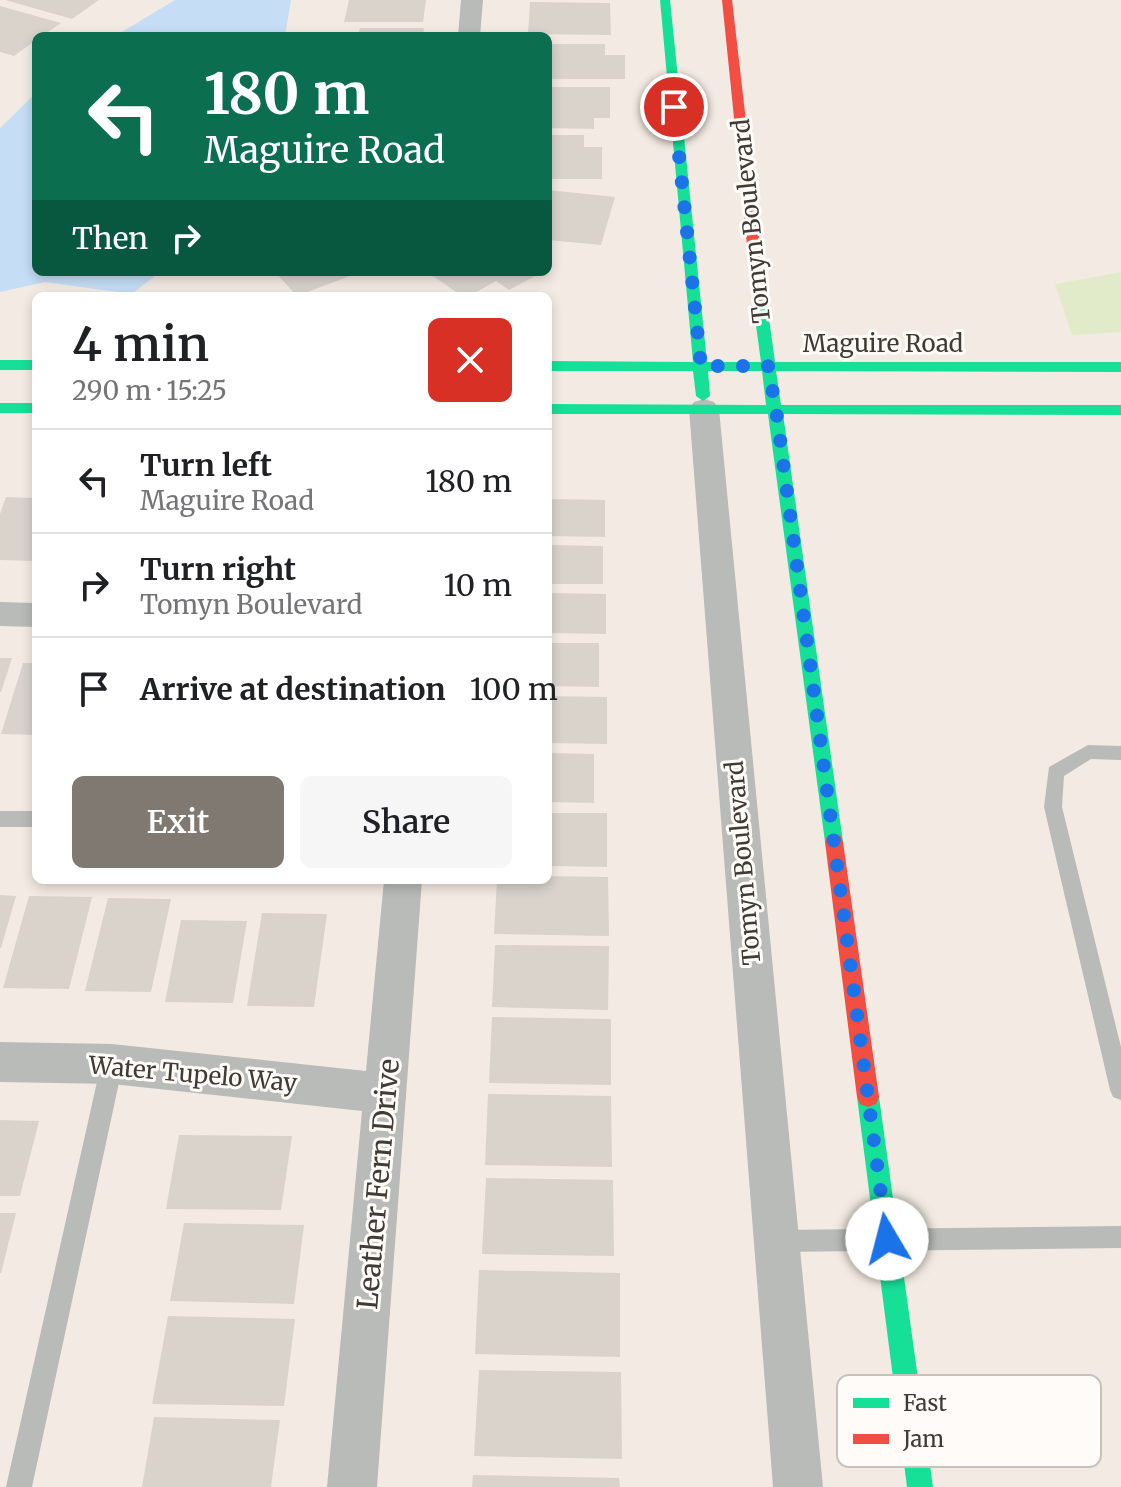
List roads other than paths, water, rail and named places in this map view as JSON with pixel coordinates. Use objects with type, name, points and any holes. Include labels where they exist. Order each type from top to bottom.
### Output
[{"type":"street","points":[[469,32],[472,0]]},
{"type":"street","name":"Tomyn Boulevard","points":[[665,0],[701,366],[798,1487]]},
{"type":"street","name":"Tomyn Boulevard","points":[[727,0],[768,366],[905,1375]]},
{"type":"street","points":[[0,365],[32,365]]},
{"type":"street","name":"Maguire Road","points":[[552,366],[1121,367]]},
{"type":"street","points":[[0,408],[32,408]]},
{"type":"street","points":[[552,409],[1121,410]]},
{"type":"street","points":[[0,614],[32,615]]},
{"type":"street","name":"Leather Fern Drive","points":[[352,1487],[403,884]]},
{"type":"street","name":"Water Tupelo Way","points":[[0,1062],[112,1064],[385,1093]]},
{"type":"street","name":"Tomyn Boulevard","points":[[917,1467],[920,1487]]},
{"type":"lane","points":[[1121,753],[1088,752],[1055,772],[1053,807],[1121,1090]]},
{"type":"lane","points":[[0,819],[32,819]]},
{"type":"lane","points":[[19,1487],[112,1064]]},
{"type":"lane","points":[[777,1241],[1121,1237]]},
{"type":"water","points":[[175,0],[291,0],[286,32],[122,32]]},
{"type":"water","points":[[32,97],[32,276],[155,276],[135,292],[45,282],[0,292],[0,128]]}]
